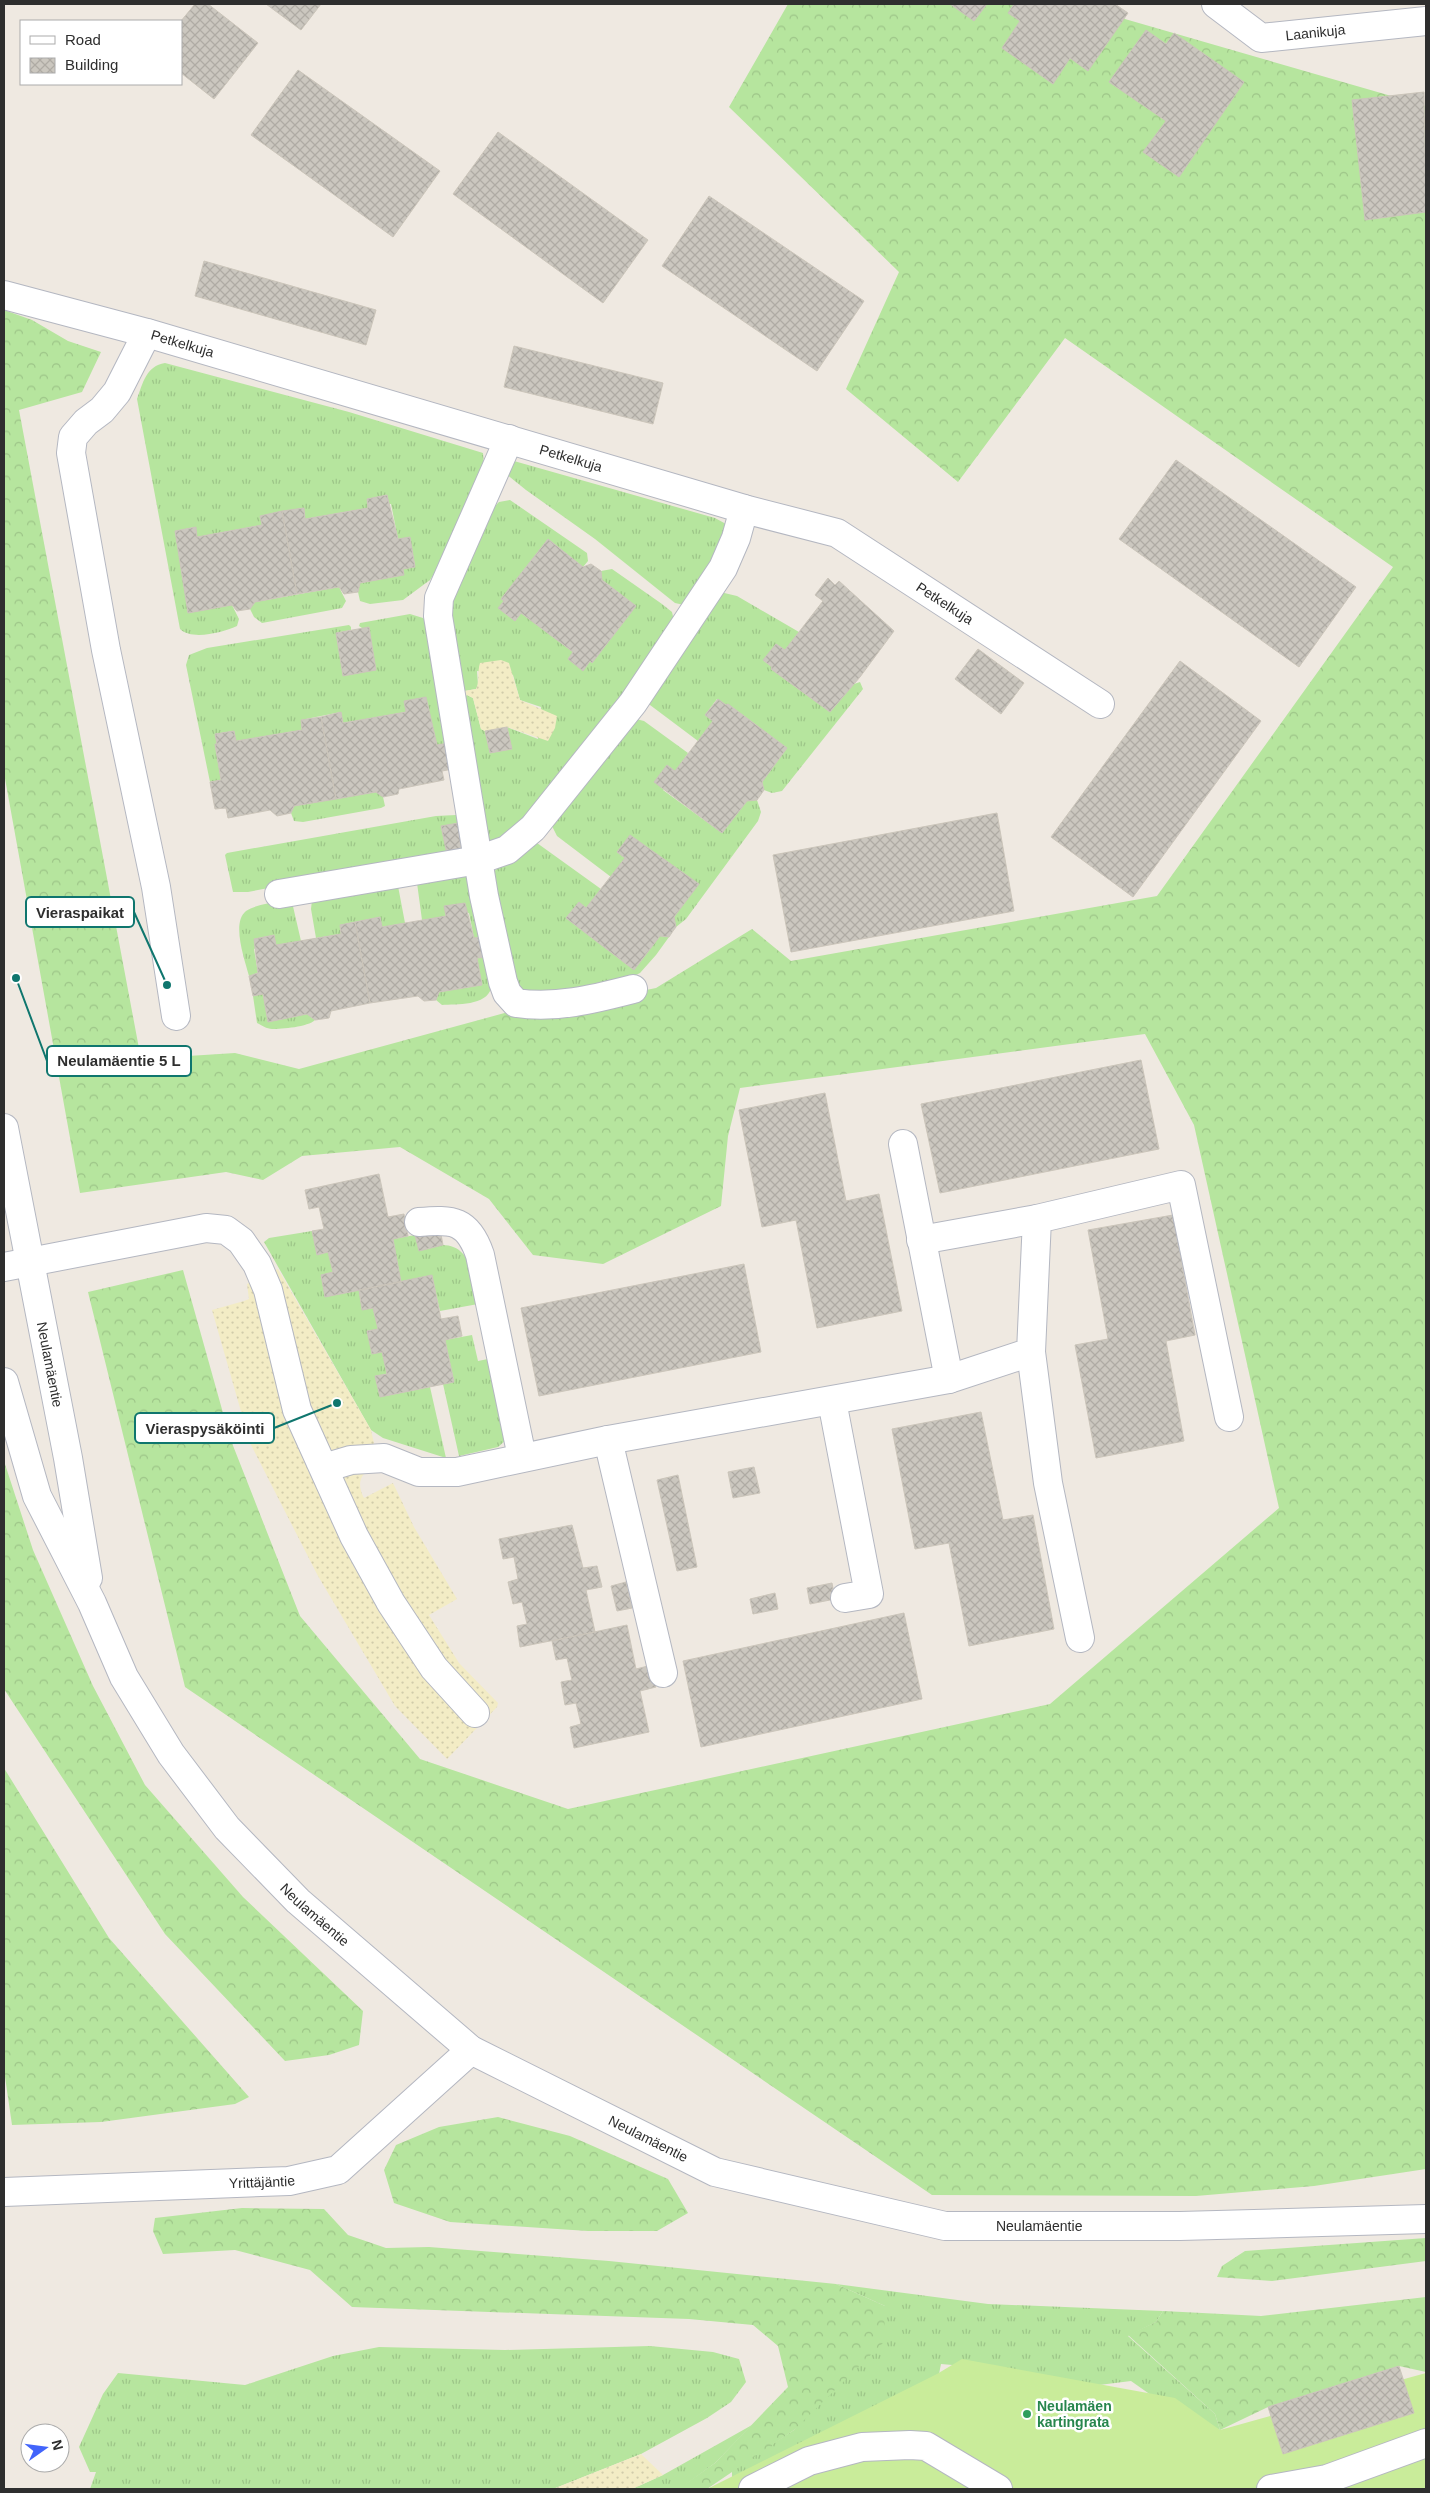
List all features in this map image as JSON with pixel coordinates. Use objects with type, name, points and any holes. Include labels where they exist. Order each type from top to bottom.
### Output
[{"type":"street","name":"Laanikuja","points":[[1216,4],[1261,38],[1426,21]]},
{"type":"street","name":"Petkelkuja","points":[[4,295],[147,333],[744,509],[837,533],[1100,704]]},
{"type":"street","points":[[147,333],[117,392],[102,410],[86,422],[73,437],[71,453],[108,658],[156,887],[176,1016]]},
{"type":"street","points":[[509,439],[439,598],[441,636],[478,860],[503,982],[507,993],[516,1003],[555,1005],[633,989]]},
{"type":"street","points":[[279,894],[478,860],[506,850],[533,828],[633,704],[723,568],[736,538],[744,509]]},
{"type":"street","name":"Neulamäentie","points":[[4,1128],[17,1264],[68,1458],[92,1603]]},
{"type":"street","points":[[902,1144],[949,1379]]},
{"type":"street","points":[[921,1240],[1037,1219],[1181,1185],[1229,1417]]},
{"type":"street","points":[[1037,1219],[1031,1352],[1048,1483],[1080,1638]]},
{"type":"street","points":[[419,1222],[449,1220],[461,1225],[476,1242],[522,1457]]},
{"type":"street","points":[[17,1264],[206,1228],[226,1230],[241,1241],[257,1264],[268,1290],[298,1410],[354,1536],[391,1603],[434,1668],[475,1712]]},
{"type":"street","points":[[324,1468],[351,1460],[384,1458],[419,1472],[456,1472],[608,1440],[949,1379],[1031,1352]]},
{"type":"street","name":"Neulamäentie","points":[[4,1382],[37,1496],[92,1603],[124,1677],[171,1754],[227,1828],[298,1901],[471,2050],[715,2172],[945,2226],[1180,2226],[1426,2219]]},
{"type":"street","points":[[832,1401],[869,1594],[845,1598]]},
{"type":"street","points":[[608,1440],[663,1673]]},
{"type":"street","name":"Yrittäjäntie","points":[[4,2192],[289,2181],[338,2170],[471,2050]]},
{"type":"street","points":[[1271,2489],[1327,2479],[1426,2443]]},
{"type":"street","points":[[753,2489],[809,2461],[862,2447],[910,2445],[926,2446],[998,2489]]},
{"type":"green space","points":[[788,4],[1073,4],[1426,106],[1426,2169],[1314,2186],[1196,2196],[932,2195],[185,1687],[88,1292],[183,1270],[230,1438],[300,1616],[420,1759],[568,1809],[1050,1704],[1279,1508],[1194,1125],[1145,1034],[740,1088],[728,1136],[721,1206],[603,1264],[533,1255],[489,1199],[400,1147],[302,1156],[263,1180],[226,1172],[80,1193],[4,773],[4,310],[32,320],[68,341],[101,352],[82,392],[19,410],[141,1059],[235,1053],[299,1069],[512,1011],[558,1008],[656,988],[752,929],[791,961],[1157,896],[1393,567],[1065,338],[958,482],[846,389],[899,272],[729,107]]},
{"type":"green space","points":[[165,363],[349,412],[483,453],[484,466],[443,560],[430,580],[403,600],[370,604],[360,601],[358,592],[360,583],[403,575],[403,569],[415,566],[410,538],[398,539],[391,504],[389,504],[387,495],[367,499],[368,508],[305,519],[303,508],[260,516],[262,525],[197,537],[195,527],[175,531],[188,613],[232,605],[239,619],[237,626],[208,634],[185,633],[180,629],[137,399],[143,381],[149,371]]},
{"type":"green space","points":[[514,461],[715,518],[726,524],[724,547],[684,605],[675,603],[595,539],[506,474]]},
{"type":"green space","points":[[510,500],[587,553],[588,561],[583,567],[548,539],[501,599],[504,601],[498,608],[515,621],[521,613],[573,652],[568,659],[583,670],[590,661],[592,663],[636,606],[602,580],[601,571],[612,569],[672,612],[675,625],[541,806],[507,838],[489,843],[461,698],[467,695],[473,698],[481,729],[485,731],[490,753],[512,749],[507,727],[538,739],[541,707],[520,700],[513,675],[477,671],[478,685],[476,689],[459,692],[451,616],[458,576],[491,510],[499,502]]},
{"type":"green space","points":[[339,587],[346,601],[342,608],[262,623],[254,617],[250,609],[255,602]]},
{"type":"green space","points":[[720,592],[737,596],[799,632],[785,650],[776,644],[764,661],[772,667],[771,669],[830,712],[854,684],[860,682],[863,689],[782,791],[772,793],[764,790],[762,782],[787,748],[728,704],[726,705],[717,699],[705,715],[713,721],[698,741],[646,702]]},
{"type":"green space","points":[[410,614],[423,618],[431,629],[448,743],[437,745],[426,698],[406,712],[343,723],[341,712],[301,720],[302,730],[236,741],[234,731],[215,734],[221,780],[210,782],[186,665],[189,655],[207,648],[349,625],[351,630],[336,633],[343,675],[376,670],[369,628],[362,628],[359,626],[360,623]]},
{"type":"green space","points":[[636,719],[644,721],[688,753],[663,790],[722,833],[747,801],[757,800],[761,812],[758,821],[686,919],[676,927],[674,917],[698,884],[630,836],[617,852],[625,858],[611,877],[557,836],[552,826],[555,818]]},
{"type":"green space","points":[[376,792],[383,797],[385,806],[381,808],[303,822],[294,821],[291,813],[294,806]]},
{"type":"green space","points":[[456,815],[464,822],[441,827],[447,854],[248,892],[233,892],[225,855],[227,853],[436,816]]},
{"type":"green space","points":[[537,843],[601,889],[586,908],[579,902],[566,918],[634,970],[660,936],[669,937],[640,973],[624,981],[546,997],[516,988],[508,965],[493,872],[528,845]]},
{"type":"green space","points":[[466,874],[472,882],[484,937],[474,938],[469,913],[422,920],[417,883]]},
{"type":"green space","points":[[398,886],[405,923],[382,927],[380,917],[340,925],[341,934],[316,938],[311,909],[312,900]]},
{"type":"green space","points":[[280,901],[292,902],[301,941],[276,945],[274,935],[254,939],[258,973],[249,976],[240,942],[239,933],[242,917],[246,911],[254,907]]},
{"type":"green space","points":[[488,957],[491,988],[484,998],[470,1003],[442,1005],[436,1000],[439,992],[482,985],[477,958]]},
{"type":"green space","points":[[263,994],[268,1022],[307,1014],[315,1020],[301,1026],[288,1028],[272,1029],[264,1027],[257,1023],[253,996]]},
{"type":"green space","points":[[312,1231],[317,1255],[328,1252],[333,1272],[321,1275],[325,1297],[359,1290],[362,1309],[373,1308],[378,1329],[367,1331],[372,1353],[382,1352],[387,1374],[375,1376],[380,1397],[430,1387],[446,1458],[383,1438],[371,1430],[264,1242],[269,1238]]},
{"type":"green space","points":[[415,1235],[419,1250],[442,1245],[460,1251],[466,1257],[473,1275],[478,1304],[440,1311],[432,1276],[401,1282],[393,1239]]},
{"type":"green space","points":[[472,1335],[478,1361],[493,1358],[506,1440],[498,1447],[459,1456],[443,1384],[454,1381],[445,1340]]},
{"type":"green space","points":[[4,1461],[33,1550],[93,1686],[145,1785],[243,1897],[363,2011],[359,2045],[329,2055],[285,2061],[165,1934],[4,1689]]},
{"type":"green space","points":[[4,1768],[109,1938],[249,2097],[235,2104],[101,2122],[12,2125],[4,2070]]},
{"type":"green space","points":[[498,2117],[570,2136],[668,2179],[688,2213],[657,2231],[588,2231],[450,2222],[394,2203],[384,2170],[396,2145],[439,2127]]},
{"type":"green space","points":[[242,2208],[324,2209],[348,2235],[386,2248],[429,2247],[609,2261],[836,2284],[885,2306],[884,2342],[794,2430],[707,2489],[685,2489],[684,2485],[715,2463],[788,2387],[778,2346],[753,2325],[689,2319],[352,2307],[310,2270],[235,2250],[163,2254],[153,2231],[155,2218]]},
{"type":"green space","points":[[1426,2238],[1426,2261],[1272,2281],[1217,2277],[1222,2266],[1245,2251]]},
{"type":"green space","points":[[836,2284],[988,2304],[1163,2311],[1156,2322],[1128,2336],[1215,2414],[1220,2430],[1168,2407],[1131,2381],[1059,2390],[975,2367],[941,2364],[934,2399],[732,2485],[732,2470],[794,2430],[885,2306]]},
{"type":"green space","points":[[1426,2297],[1426,2372],[1399,2366],[1268,2407],[1220,2430],[1215,2414],[1128,2335],[1156,2322],[1163,2311],[1261,2316]]},
{"type":"green space","points":[[650,2346],[713,2352],[739,2359],[746,2382],[731,2402],[707,2418],[641,2454],[553,2489],[90,2489],[96,2472],[90,2472],[79,2447],[103,2394],[118,2373],[245,2385],[333,2356],[379,2347],[505,2350]]},
{"type":"green space","name":"Neulamäen kartingrata","points":[[962,2359],[1175,2398],[1220,2430],[1426,2373],[1426,2489],[707,2489],[937,2374]]},
{"type":"green space","points":[[752,2425],[715,2463],[685,2485],[685,2489],[632,2489],[663,2475]]},
{"type":"sand","points":[[501,660],[509,663],[520,700],[557,716],[555,728],[548,741],[507,727],[485,731],[481,729],[473,698],[467,695],[461,698],[459,692],[476,689],[480,663]]},
{"type":"sand","points":[[278,1269],[371,1430],[379,1465],[368,1470],[362,1477],[360,1487],[364,1498],[393,1483],[414,1527],[457,1599],[429,1615],[459,1663],[498,1703],[497,1707],[447,1759],[395,1706],[318,1576],[250,1443],[212,1310],[249,1299],[247,1284]]},
{"type":"sand","points":[[641,2454],[663,2475],[632,2489],[553,2489]]},
{"type":"building","points":[[195,4],[208,4],[258,43],[214,99],[182,74],[182,20]]},
{"type":"building","points":[[266,4],[321,4],[301,30]]},
{"type":"building","points":[[950,4],[987,4],[974,21]]},
{"type":"building","points":[[1014,4],[1115,4],[1128,13],[1088,71],[1070,58],[1053,84],[1002,48],[1020,21],[1008,13]]},
{"type":"building","points":[[1146,30],[1166,44],[1174,33],[1244,82],[1179,177],[1143,152],[1166,121],[1109,82]]},
{"type":"building","points":[[298,70],[440,171],[393,237],[251,135]]},
{"type":"building","points":[[1424,92],[1426,212],[1365,220],[1352,100]]},
{"type":"building","points":[[498,132],[648,240],[603,303],[453,194]]},
{"type":"building","points":[[709,196],[864,301],[817,371],[662,266]]},
{"type":"building","points":[[204,261],[376,310],[366,345],[195,296]]},
{"type":"building","points":[[514,346],[663,383],[653,424],[504,387]]},
{"type":"building","points":[[1176,460],[1356,587],[1299,667],[1119,539]]},
{"type":"building","points":[[387,495],[398,539],[410,537],[415,567],[403,569],[404,575],[360,583],[358,592],[344,594],[339,587],[297,594],[282,511],[304,508],[305,519],[368,508],[367,499]]},
{"type":"building","points":[[282,511],[297,594],[255,602],[250,609],[237,611],[232,605],[188,613],[175,531],[196,527],[197,537],[262,525],[260,516]]},
{"type":"building","points":[[548,539],[583,567],[591,564],[601,571],[602,580],[636,606],[592,663],[590,661],[583,671],[568,659],[573,652],[521,613],[515,621],[498,608],[504,601],[501,599]]},
{"type":"building","points":[[828,578],[835,585],[839,581],[894,631],[860,677],[830,712],[771,669],[772,667],[763,660],[776,644],[785,650],[823,601],[815,595]]},
{"type":"building","points":[[369,627],[376,670],[343,676],[336,633]]},
{"type":"building","points":[[978,649],[1024,683],[1001,714],[955,679]]},
{"type":"building","points":[[1180,661],[1261,721],[1133,897],[1051,837]]},
{"type":"building","points":[[426,697],[437,745],[448,743],[453,769],[442,771],[444,780],[399,789],[398,794],[383,797],[376,792],[336,799],[321,717],[341,712],[343,723],[406,712],[404,701]]},
{"type":"building","points":[[718,699],[726,705],[728,704],[787,748],[762,782],[764,790],[757,800],[747,801],[722,833],[654,782],[667,765],[675,771],[713,721],[705,715]]},
{"type":"building","points":[[321,717],[336,799],[294,806],[291,813],[277,816],[270,810],[228,818],[226,808],[215,809],[210,782],[221,780],[215,734],[234,731],[236,741],[302,730],[301,720]]},
{"type":"building","points":[[507,727],[512,749],[490,753],[485,731]]},
{"type":"building","points":[[997,813],[1014,911],[791,952],[773,855]]},
{"type":"building","points":[[464,822],[470,850],[447,854],[441,826]]},
{"type":"building","points":[[630,835],[699,884],[674,917],[676,927],[669,937],[660,936],[634,970],[566,918],[579,902],[586,908],[625,858],[617,852]]},
{"type":"building","points":[[465,903],[474,938],[484,937],[488,957],[477,958],[482,985],[439,992],[436,1000],[424,1001],[418,996],[370,1003],[355,922],[380,917],[382,927],[446,916],[444,906]]},
{"type":"building","points":[[355,922],[370,1003],[331,1011],[329,1018],[315,1020],[307,1014],[268,1022],[263,994],[253,996],[249,976],[258,973],[254,939],[274,935],[276,945],[341,934],[340,925]]},
{"type":"building","points":[[1141,1060],[1159,1149],[940,1193],[921,1104]]},
{"type":"building","points":[[825,1093],[846,1201],[879,1194],[902,1311],[817,1328],[796,1220],[762,1227],[739,1110]]},
{"type":"building","points":[[379,1174],[388,1217],[404,1214],[408,1236],[393,1239],[401,1282],[325,1297],[321,1275],[333,1272],[328,1252],[317,1255],[312,1231],[324,1229],[319,1207],[309,1209],[305,1190]]},
{"type":"building","points":[[1173,1215],[1195,1335],[1166,1341],[1184,1441],[1096,1458],[1075,1345],[1108,1339],[1088,1230]]},
{"type":"building","points":[[440,1229],[443,1245],[419,1251],[415,1235]]},
{"type":"building","points":[[744,1264],[761,1352],[539,1396],[521,1308]]},
{"type":"building","points":[[432,1275],[441,1319],[458,1316],[462,1336],[445,1340],[454,1382],[380,1397],[375,1376],[387,1374],[382,1352],[372,1354],[367,1331],[378,1329],[373,1308],[362,1310],[359,1290]]},
{"type":"building","points":[[981,1412],[1003,1520],[1033,1515],[1054,1629],[969,1646],[949,1543],[915,1549],[892,1429]]},
{"type":"building","points":[[754,1467],[760,1493],[733,1498],[728,1472]]},
{"type":"building","points":[[678,1475],[697,1567],[677,1571],[657,1480]]},
{"type":"building","points":[[572,1525],[583,1568],[597,1566],[602,1587],[586,1590],[595,1632],[520,1647],[517,1626],[527,1624],[522,1602],[513,1604],[508,1582],[518,1579],[514,1557],[503,1559],[499,1539]]},
{"type":"building","points":[[626,1582],[632,1608],[617,1611],[611,1586]]},
{"type":"building","points":[[832,1583],[835,1599],[810,1604],[807,1588]]},
{"type":"building","points":[[775,1593],[778,1609],[753,1614],[750,1599]]},
{"type":"building","points":[[904,1613],[922,1699],[701,1747],[683,1661]]},
{"type":"building","points":[[627,1625],[636,1669],[652,1665],[656,1687],[640,1691],[649,1732],[574,1748],[570,1727],[581,1724],[576,1703],[565,1705],[561,1682],[572,1680],[567,1658],[556,1660],[552,1641]]},
{"type":"building","points":[[1399,2366],[1414,2413],[1283,2454],[1268,2407]]},
{"type":"place","name":"Neulamäentie 5 L","points":[[16,978]]},
{"type":"place","name":"Vieraspaikat","points":[[167,985]]},
{"type":"place","name":"Vieraspysäköinti","points":[[337,1403]]},
{"type":"place","name":"Neulamäen kartingrata","points":[[1027,2414]]}]
